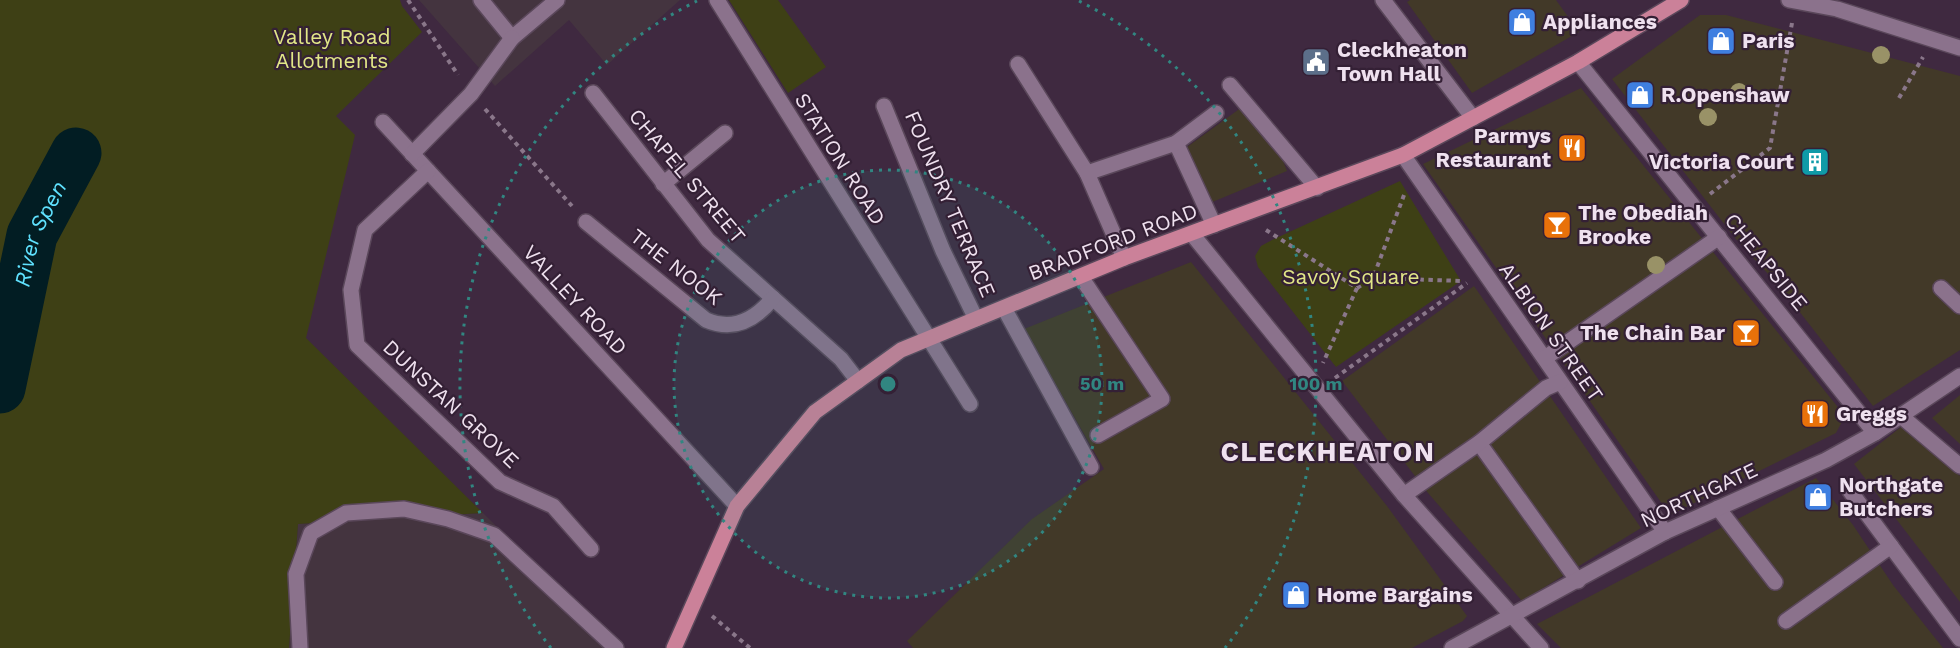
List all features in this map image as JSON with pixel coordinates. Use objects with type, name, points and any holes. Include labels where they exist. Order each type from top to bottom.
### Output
[{"type":"main road","name":"BRADFORD ROAD","points":[[674,648],[737,506],[815,412],[901,350],[928,341],[1124,258],[1403,155],[1578,62],[1681,0]]},
{"type":"street","points":[[482,0],[512,38]]},
{"type":"street","points":[[412,154],[471,94],[512,38],[557,0]]},
{"type":"street","name":"STATION ROAD","points":[[717,0],[928,341],[970,404]]},
{"type":"street","points":[[1383,0],[1473,118]]},
{"type":"street","points":[[1791,0],[1836,9],[1960,48]]},
{"type":"street","name":"CHEAPSIDE","points":[[1578,62],[1875,434]]},
{"type":"street","points":[[1018,64],[1087,173],[1124,258]]},
{"type":"street","points":[[1230,85],[1317,188]]},
{"type":"street","name":"CHAPEL STREET","points":[[593,93],[708,240],[841,359],[858,381]]},
{"type":"street","name":"FOUNDRY TERRACE","points":[[884,106],[944,251],[976,319]]},
{"type":"street","points":[[1087,173],[1176,143],[1216,113]]},
{"type":"street","name":"VALLEY ROAD","points":[[382,122],[737,506]]},
{"type":"street","points":[[663,183],[724,133]]},
{"type":"street","points":[[1176,143],[1214,225]]},
{"type":"street","name":"ALBION STREET","points":[[1403,155],[1665,532]]},
{"type":"street","name":"DUNSTAN GROVE","points":[[428,171],[365,230],[351,290],[357,345],[500,482],[553,506],[591,549]]},
{"type":"street","name":"THE NOOK","points":[[586,222],[706,320],[723,324],[752,319],[759,315],[773,298]]},
{"type":"street","points":[[1192,234],[1404,495],[1511,618],[1541,648]]},
{"type":"street","points":[[1545,358],[1719,237]]},
{"type":"street","points":[[1081,277],[1162,399],[1098,435]]},
{"type":"street","points":[[1941,288],[1960,306]]},
{"type":"street","points":[[1004,308],[1091,467]]},
{"type":"street","name":"NORTHGATE","points":[[1452,648],[1511,618],[1665,532],[1826,460],[1875,434],[1960,376]]},
{"type":"street","points":[[1404,495],[1479,443],[1546,388],[1560,382]]},
{"type":"street","points":[[1901,416],[1960,466]]},
{"type":"street","points":[[1479,443],[1578,581]]},
{"type":"street","points":[[1850,491],[1960,639]]},
{"type":"street","points":[[1718,508],[1775,582]]},
{"type":"street","points":[[300,648],[296,574],[311,533],[346,513],[404,509],[448,519],[494,535],[616,648]]},
{"type":"street","points":[[1786,621],[1891,546]]},
{"type":"path","points":[[408,0],[471,94],[586,222]]},
{"type":"path","points":[[1694,207],[1770,148],[1791,0]]},
{"type":"path","points":[[1899,98],[1933,40]]},
{"type":"path","points":[[1373,278],[1414,169]]},
{"type":"path","points":[[1242,215],[1357,288]]},
{"type":"path","points":[[1373,278],[1469,282],[1317,386],[1357,288],[1373,278]]},
{"type":"path","points":[[695,602],[750,648]]},
{"type":"shaded area","points":[[419,0],[680,0],[607,65],[569,20],[495,86]]},
{"type":"shaded area","points":[[1410,0],[1556,0],[1579,32],[1472,93],[1407,2]]},
{"type":"shaded area","points":[[1700,15],[1726,15],[1960,76],[1960,350],[1873,406],[1781,288],[1735,238],[1612,79]]},
{"type":"shaded area","points":[[1581,88],[1845,416],[1836,433],[1670,515],[1423,164]]},
{"type":"shaded area","points":[[1242,107],[1282,158],[1287,171],[1210,203],[1187,147]]},
{"type":"shaded area","points":[[1191,262],[1387,506],[1467,616],[1463,621],[1412,648],[913,648],[907,641],[1032,519],[1104,469],[1024,329]]},
{"type":"shaded area","points":[[1474,286],[1641,528],[1522,601],[1428,493],[1342,381]]},
{"type":"shaded area","points":[[1960,395],[1960,444],[1932,418]]},
{"type":"shaded area","points":[[1901,427],[1960,476],[1960,602],[1854,464]]},
{"type":"shaded area","points":[[1816,478],[1853,525],[1893,585],[1943,648],[1561,648],[1537,624]]},
{"type":"shaded area","points":[[483,513],[619,648],[289,648],[298,524]]},
{"type":"green space","name":"Valley Road Allotments","points":[[0,0],[400,0],[422,32],[336,116],[355,135],[306,338],[483,513],[298,524],[289,648],[0,648]]},
{"type":"green space","points":[[729,0],[778,0],[826,67],[788,93]]},
{"type":"green space","name":"Savoy Square","points":[[1400,181],[1461,281],[1336,367],[1258,267],[1255,256],[1261,246],[1272,240]]},
{"type":"waterway","name":"River Spen","points":[[0,388],[32,235],[76,153]]},
{"type":"place","name":"Appliances","points":[[1522,22]]},
{"type":"place","name":"Paris","points":[[1721,41]]},
{"type":"place","name":"Cleckheaton Town Hall","points":[[1316,62]]},
{"type":"place","name":"R.Openshaw","points":[[1640,95]]},
{"type":"place","name":"Parmys Restaurant","points":[[1572,148]]},
{"type":"place","name":"Victoria Court","points":[[1815,162]]},
{"type":"place","name":"The Obediah Brooke","points":[[1557,225]]},
{"type":"place","name":"The Chain Bar","points":[[1746,333]]},
{"type":"place","name":"Greggs","points":[[1815,414]]},
{"type":"place","name":"Northgate Butchers","points":[[1818,497]]},
{"type":"place","name":"Home Bargains","points":[[1296,595]]},
{"type":"district","name":"CLECKHEATON","points":[[1328,452]]}]
